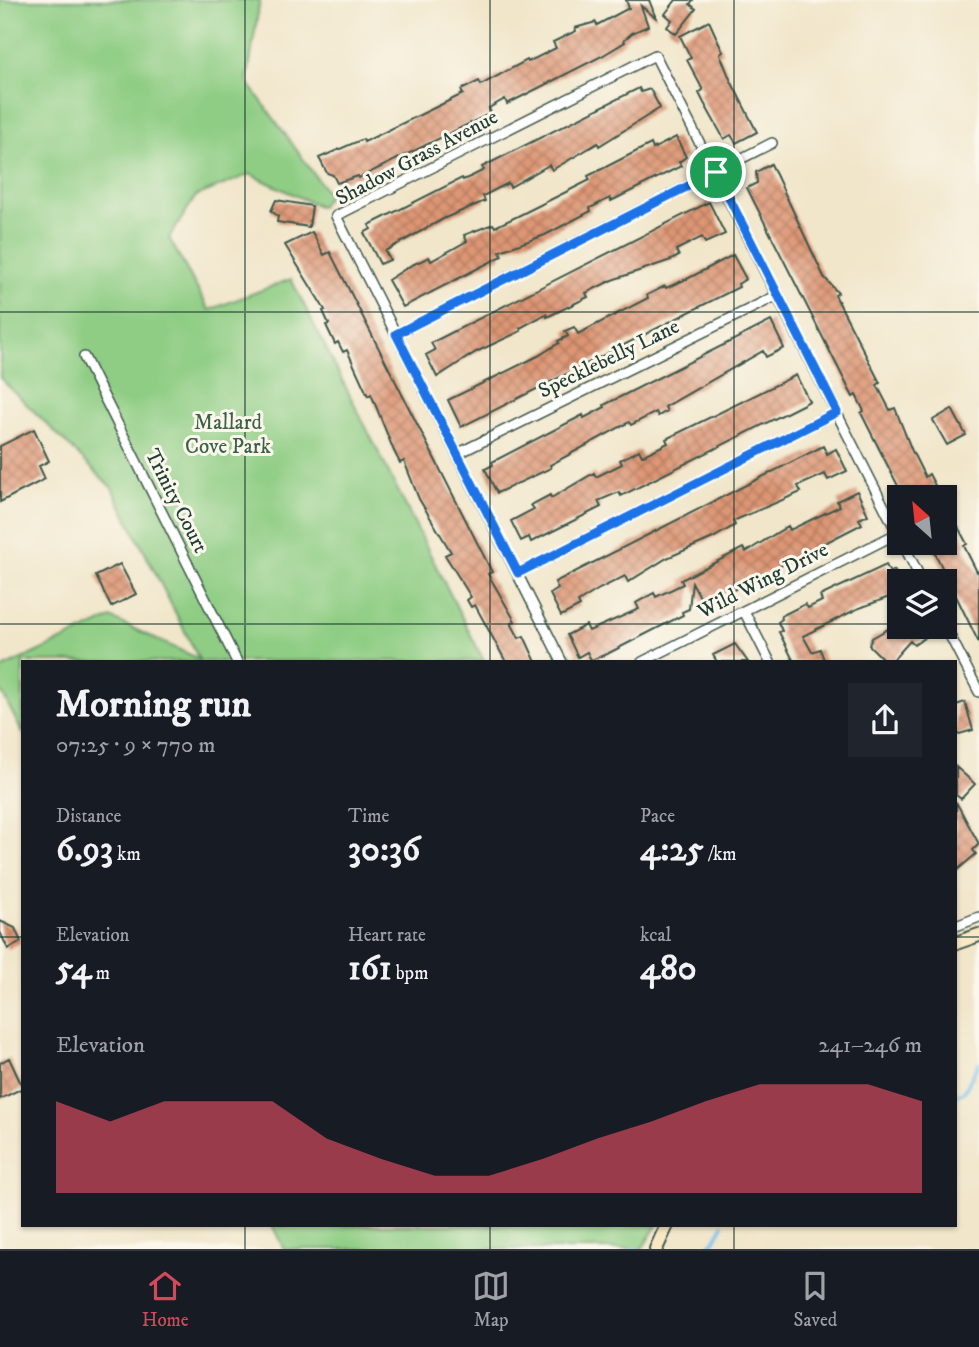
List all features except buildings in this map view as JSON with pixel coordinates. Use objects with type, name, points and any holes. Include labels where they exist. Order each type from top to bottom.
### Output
[{"type":"main road","points":[[957,943],[979,934]]},
{"type":"main road","points":[[658,1245],[666,1227]]},
{"type":"street","name":"Shadow Grass Avenue","points":[[561,660],[336,216],[655,55],[716,172]]},
{"type":"street","points":[[396,334],[772,143]]},
{"type":"street","points":[[716,172],[887,510]]},
{"type":"street","name":"Specklebelly Lane","points":[[457,454],[778,295]]},
{"type":"street","name":"Trinity Court","points":[[84,357],[236,660]]},
{"type":"street","points":[[518,573],[837,412]]},
{"type":"street","name":"Wild Wing Drive","points":[[646,660],[887,540]]},
{"type":"street","points":[[744,611],[770,660]]},
{"type":"street","points":[[950,639],[959,662],[979,692]]},
{"type":"street","points":[[957,926],[979,917]]},
{"type":"green space","name":"Mallard Cove Park","points":[[0,0],[260,0],[247,81],[329,195],[320,207],[250,174],[196,196],[169,238],[209,310],[291,279],[483,660],[21,660],[21,730],[0,689],[0,669],[111,618],[199,659],[112,488],[0,378]]},
{"type":"green space","points":[[273,1227],[656,1227],[642,1249],[284,1249]]},
{"type":"waterway","points":[[957,1095],[964,1092],[979,1063]]},
{"type":"waterway","points":[[705,1249],[714,1241],[722,1227]]},
{"type":"route","points":[[716,172],[837,412],[518,573],[396,334],[716,172]]}]
